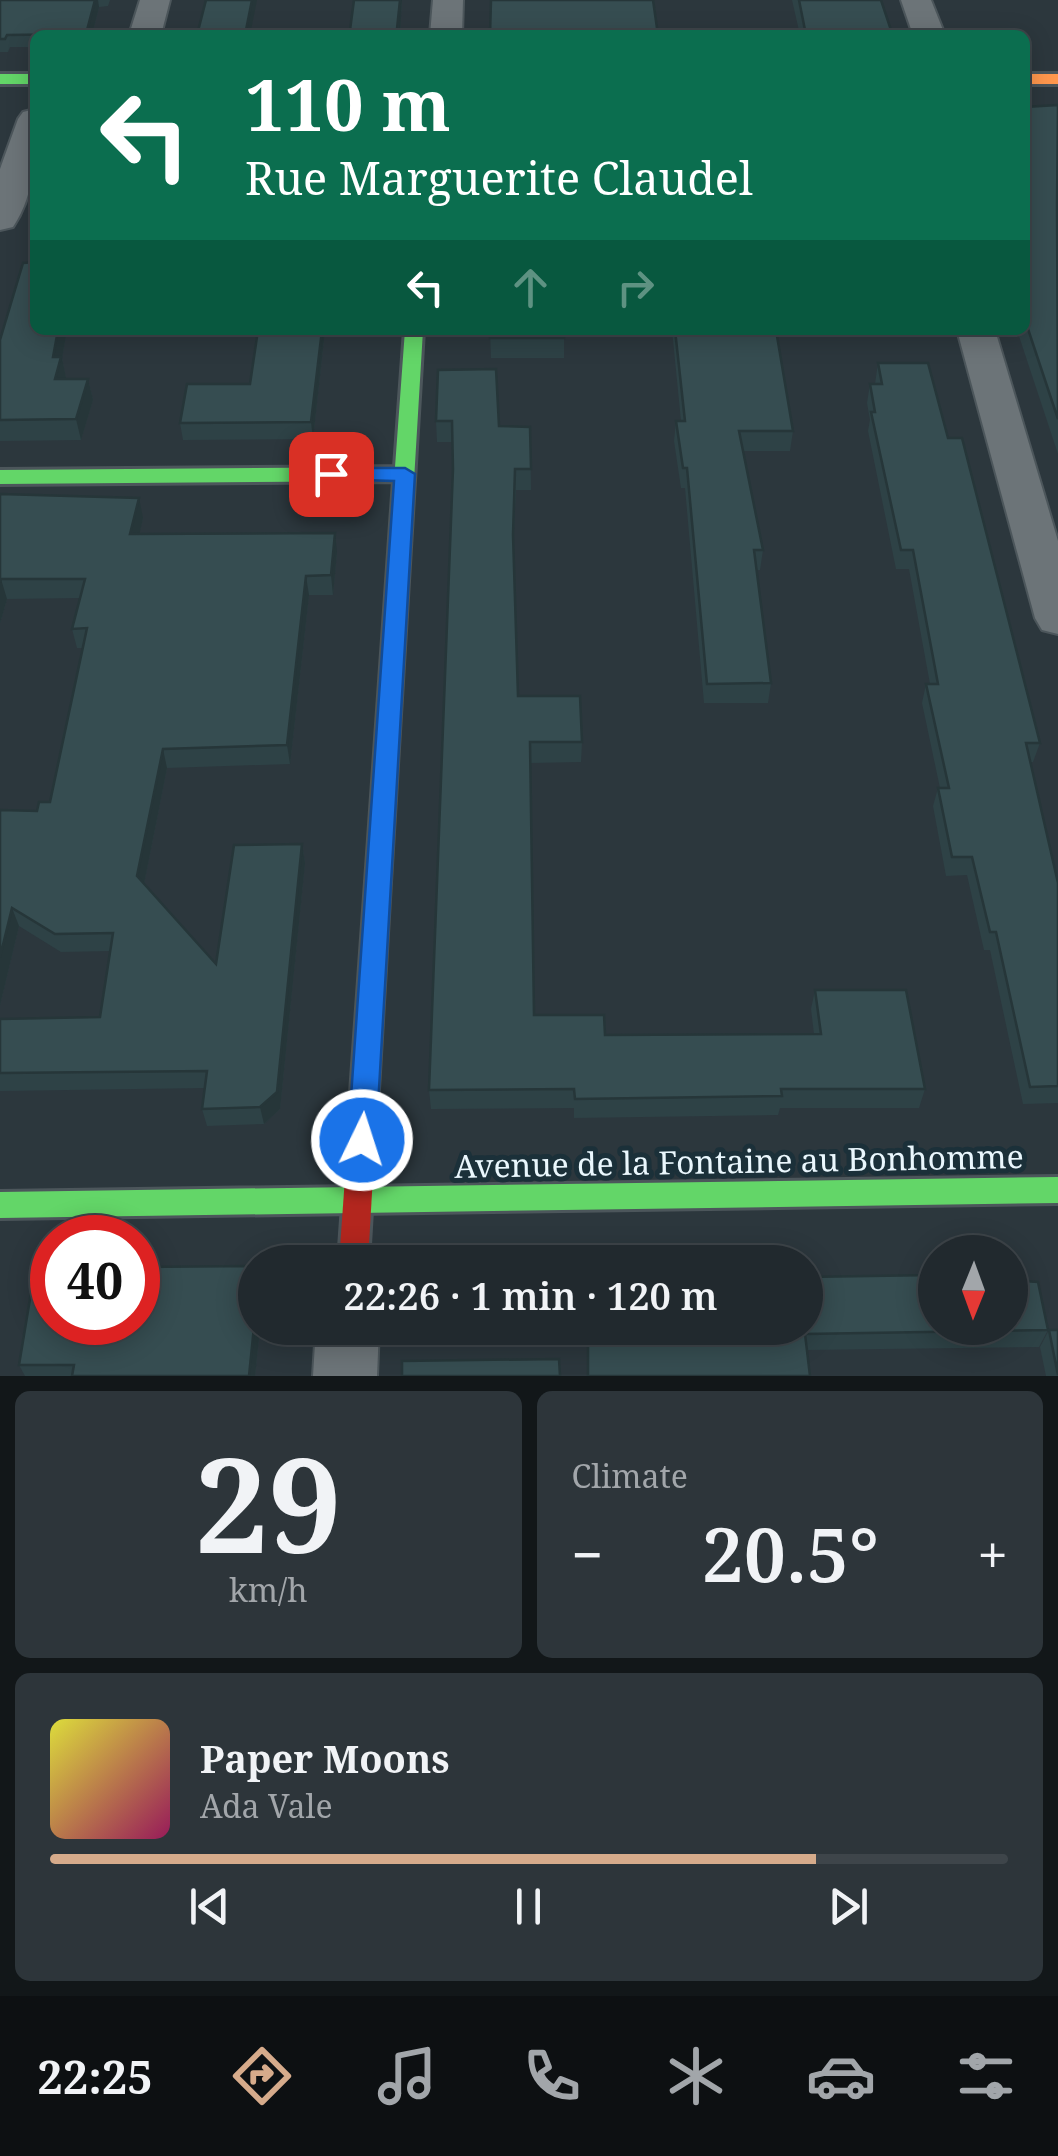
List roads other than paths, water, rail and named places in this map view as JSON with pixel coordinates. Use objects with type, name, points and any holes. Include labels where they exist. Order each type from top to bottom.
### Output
[{"type":"street","points":[[146,30],[155,0]]},
{"type":"street","points":[[446,30],[448,0]]},
{"type":"street","points":[[916,0],[927,30]]},
{"type":"street","points":[[0,79],[30,79]]},
{"type":"street","points":[[1030,79],[1058,79]]},
{"type":"street","points":[[0,219],[30,133]]},
{"type":"street","points":[[354,1245],[414,335]]},
{"type":"street","points":[[977,335],[1058,618]]},
{"type":"street","points":[[0,476],[405,474]]},
{"type":"street","name":"Avenue de la Fontaine au Bonhomme","points":[[0,1206],[1058,1190]]},
{"type":"street","points":[[344,1376],[347,1345]]}]
